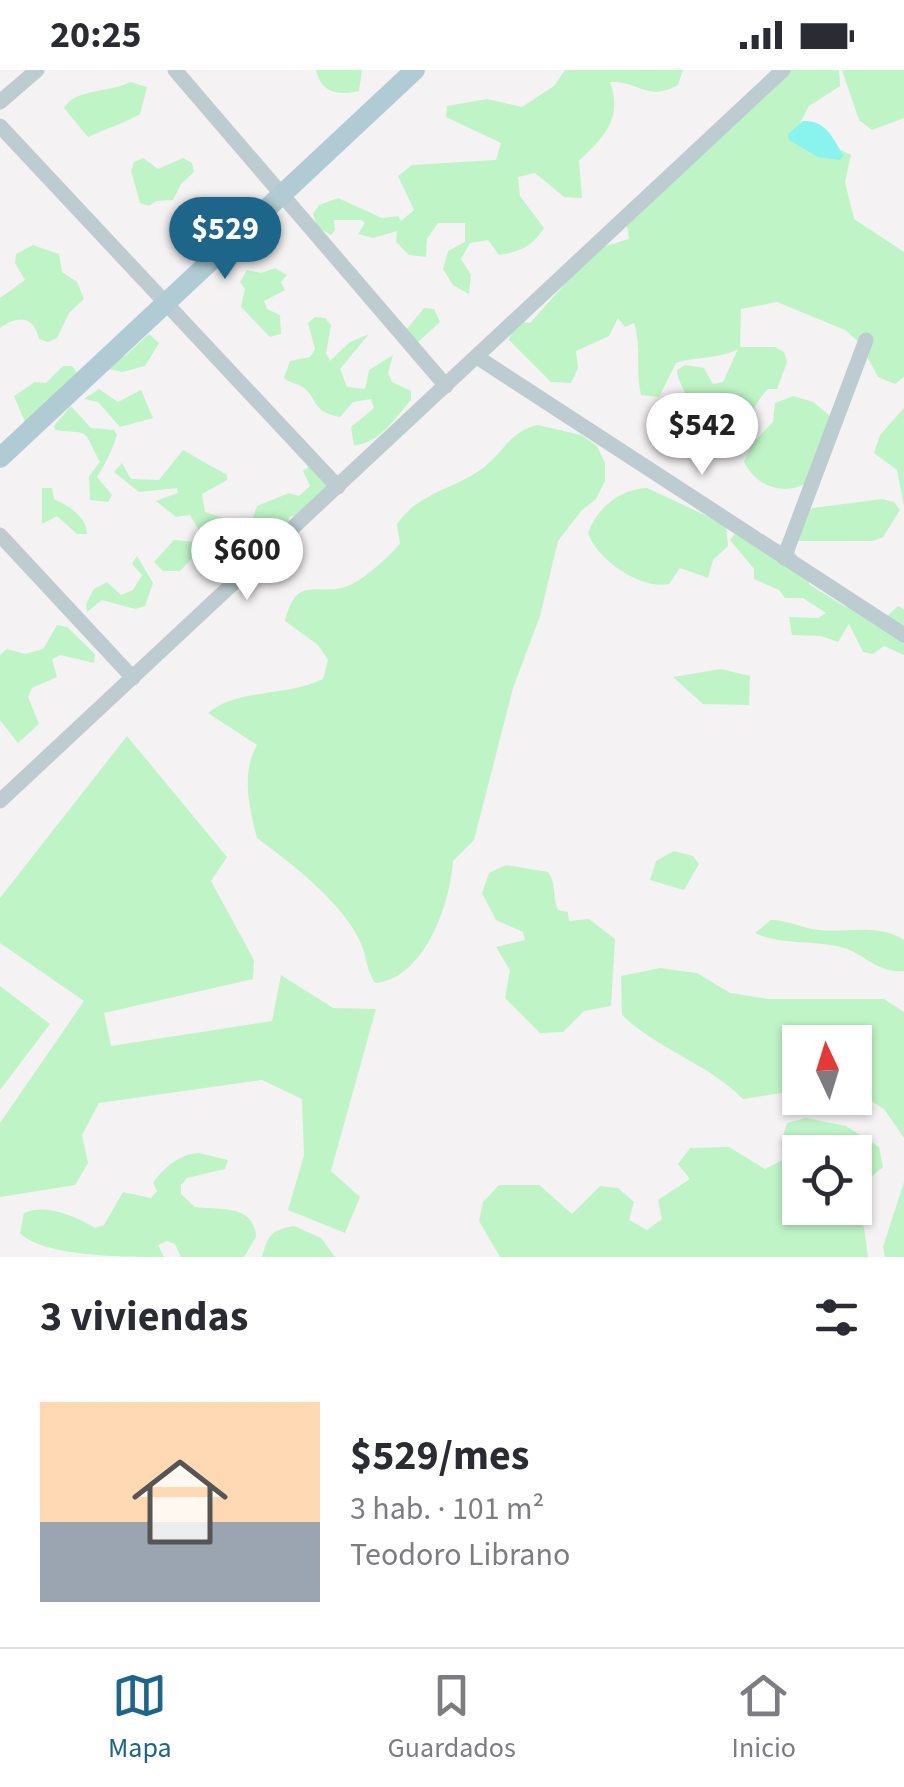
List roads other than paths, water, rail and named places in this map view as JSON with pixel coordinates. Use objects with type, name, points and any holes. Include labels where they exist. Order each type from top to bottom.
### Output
[{"type":"main road","points":[[0,458],[415,70]]},
{"type":"street","points":[[0,102],[37,70]]},
{"type":"street","points":[[175,70],[446,386]]},
{"type":"street","points":[[0,802],[780,71]]},
{"type":"street","points":[[0,126],[338,487]]},
{"type":"street","points":[[784,558],[866,340]]},
{"type":"street","points":[[477,356],[904,635]]},
{"type":"street","points":[[0,536],[133,678]]},
{"type":"water","points":[[803,121],[828,131],[843,155],[840,160],[818,157],[789,140],[788,134]]}]
